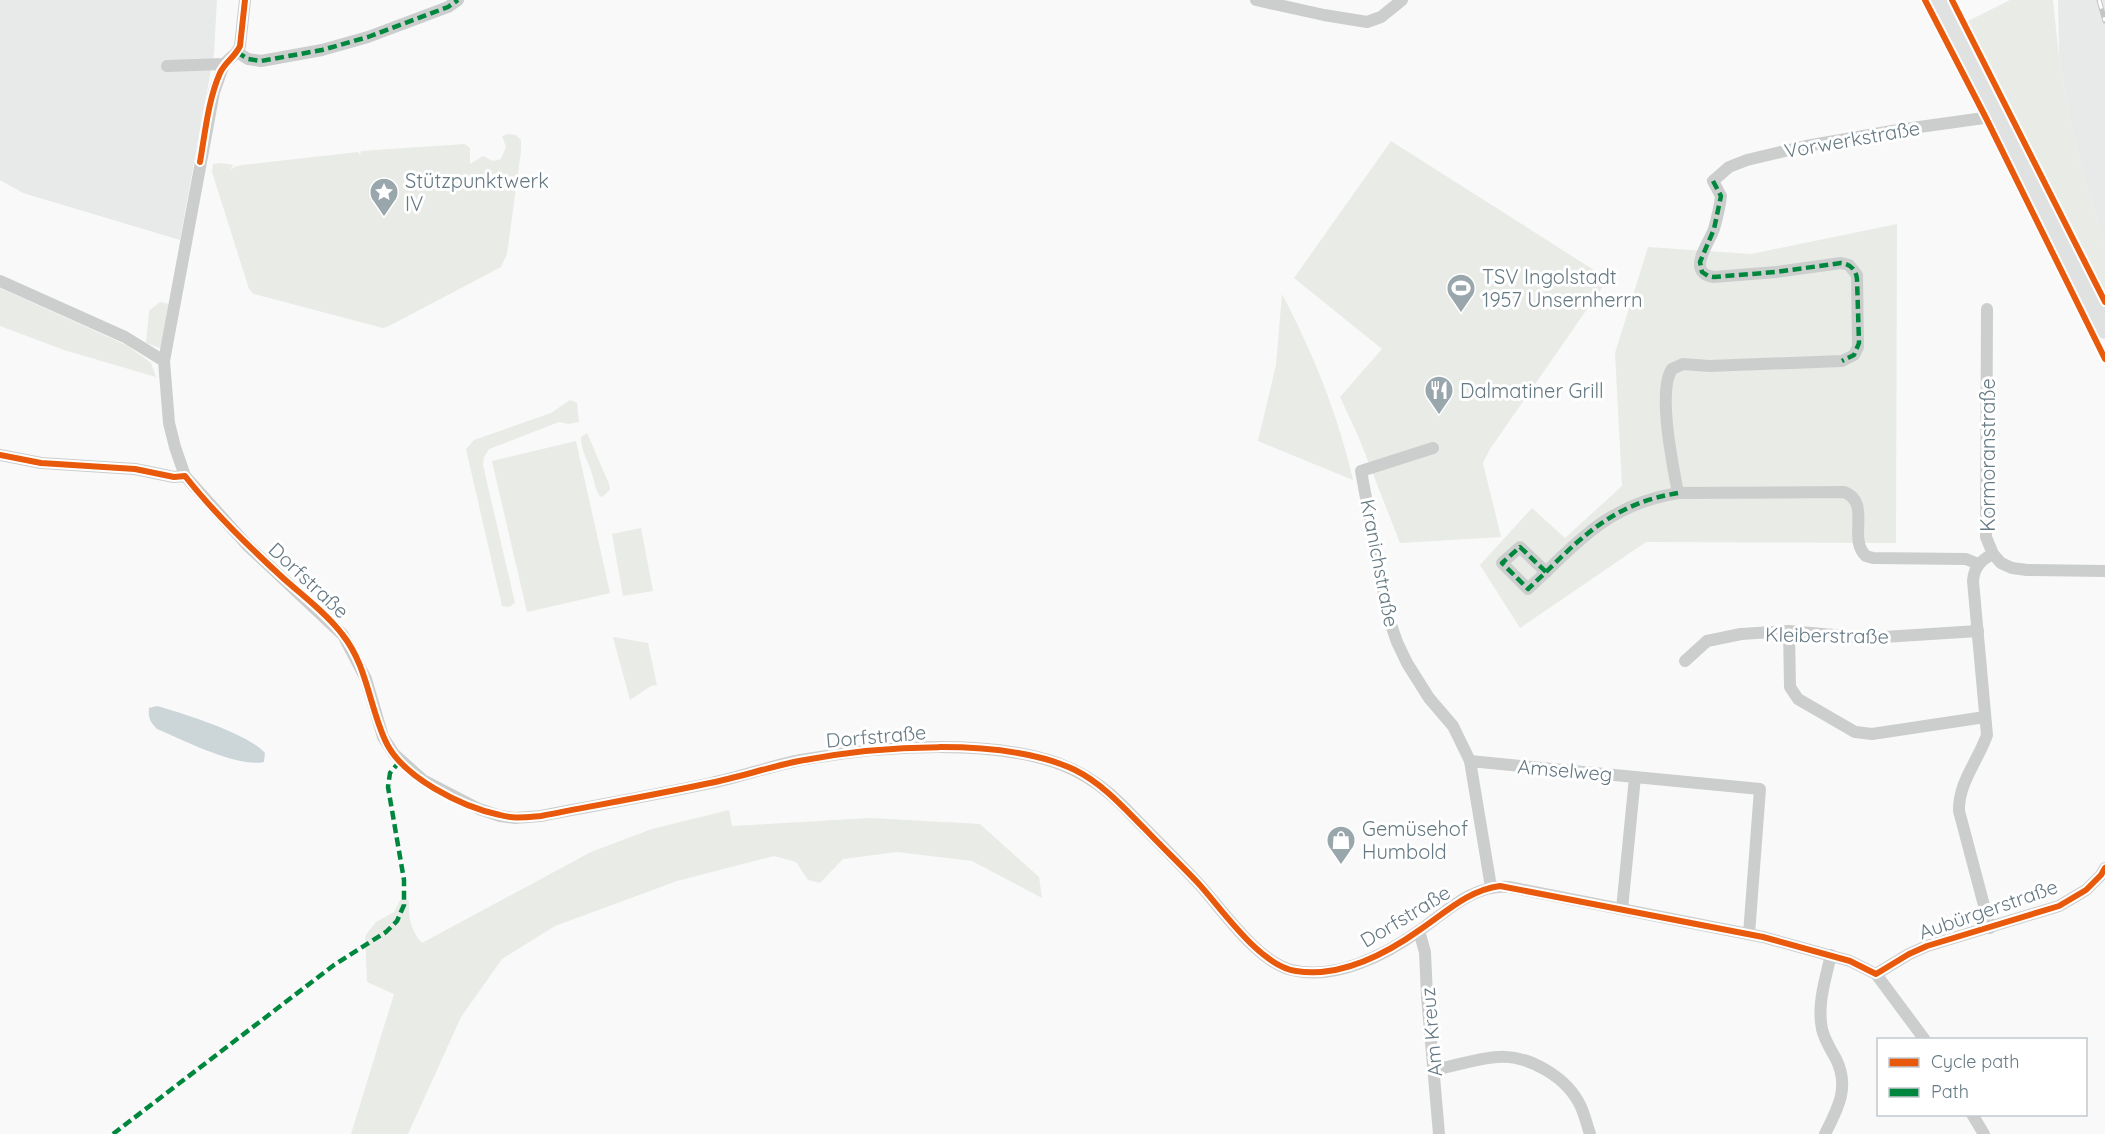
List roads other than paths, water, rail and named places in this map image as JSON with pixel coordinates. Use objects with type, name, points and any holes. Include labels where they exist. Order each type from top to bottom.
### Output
[{"type":"main road","points":[[1940,0],[2105,328]]},
{"type":"street","points":[[0,455],[40,463],[135,469],[174,477],[185,476],[169,423],[164,361],[214,92],[225,64],[237,52],[242,35],[245,0]]},
{"type":"street","points":[[237,52],[248,59],[261,61],[322,50],[368,37],[448,7],[458,0]]},
{"type":"street","points":[[1256,0],[1367,22],[1381,17],[1402,0]]},
{"type":"street","points":[[167,66],[225,64]]},
{"type":"street","name":"Vorwerkstraße","points":[[1678,493],[1666,418],[1667,380],[1672,369],[1683,364],[1709,366],[1842,361],[1854,355],[1859,343],[1857,275],[1849,265],[1841,263],[1714,278],[1702,272],[1700,262],[1714,229],[1721,196],[1713,181],[1721,173],[1738,163],[1777,153],[1898,130],[1998,116]]},
{"type":"street","points":[[0,281],[125,337],[164,361]]},
{"type":"street","name":"Kormoranstraße","points":[[1987,309],[1986,537],[1993,554],[2001,563],[2012,568],[2105,571]]},
{"type":"street","name":"Kranichstraße","points":[[1434,448],[1361,471],[1388,616],[1397,642],[1429,698],[1453,726],[1470,761],[1491,887]]},
{"type":"street","name":"Dorfstraße","points":[[185,476],[247,545],[343,635],[366,679],[383,737],[394,754],[423,780],[458,800],[500,816],[515,818],[541,816],[710,783],[799,760],[861,751],[912,747],[996,751],[1060,764],[1087,777],[1106,790],[1198,883],[1249,941],[1276,963],[1294,971],[1318,972],[1350,965],[1390,949],[1468,896],[1491,887],[1509,887],[1749,934],[1859,964],[1876,974],[1924,1038]]},
{"type":"street","points":[[1546,572],[1591,529],[1610,516],[1647,500],[1678,493],[1844,492],[1852,495],[1858,505],[1859,547],[1866,556],[1966,559],[1978,564]]},
{"type":"street","points":[[1990,928],[1959,811],[1962,787],[1982,750],[1987,735],[1973,580],[1978,564],[1993,554]]},
{"type":"street","points":[[1789,631],[1790,687],[1798,699],[1855,732],[1872,734],[1985,717]]},
{"type":"street","name":"Kleiberstraße","points":[[1685,661],[1707,641],[1741,634],[1789,631],[1868,638],[1978,631]]},
{"type":"street","name":"Amselweg","points":[[1470,761],[1635,777],[1622,909]]},
{"type":"street","points":[[1635,777],[1760,789],[1749,934]]},
{"type":"street","name":"Aubürgerstraße","points":[[1876,974],[1927,946],[2059,906],[2086,890],[2105,868]]},
{"type":"street","name":"Am Kreuz","points":[[1419,931],[1425,952],[1439,1134]]},
{"type":"street","points":[[1826,1134],[1844,1083],[1842,1071],[1822,1032],[1820,1007],[1830,955]]},
{"type":"street","points":[[1434,1070],[1498,1057],[1521,1059],[1545,1069],[1567,1086],[1581,1107],[1590,1134]]},
{"type":"street","points":[[1973,1116],[1983,1134]]},
{"type":"railway","points":[[2099,0],[2105,21]]},
{"type":"place","name":"Stützpunktwerk IV","points":[[384,218]]},
{"type":"place","name":"TSV Ingolstadt 1957 Unsernherrn","points":[[1461,314]]},
{"type":"place","name":"Dalmatiner Grill","points":[[1439,416]]},
{"type":"place","name":"Gemüsehof Humbold","points":[[1341,866]]}]
